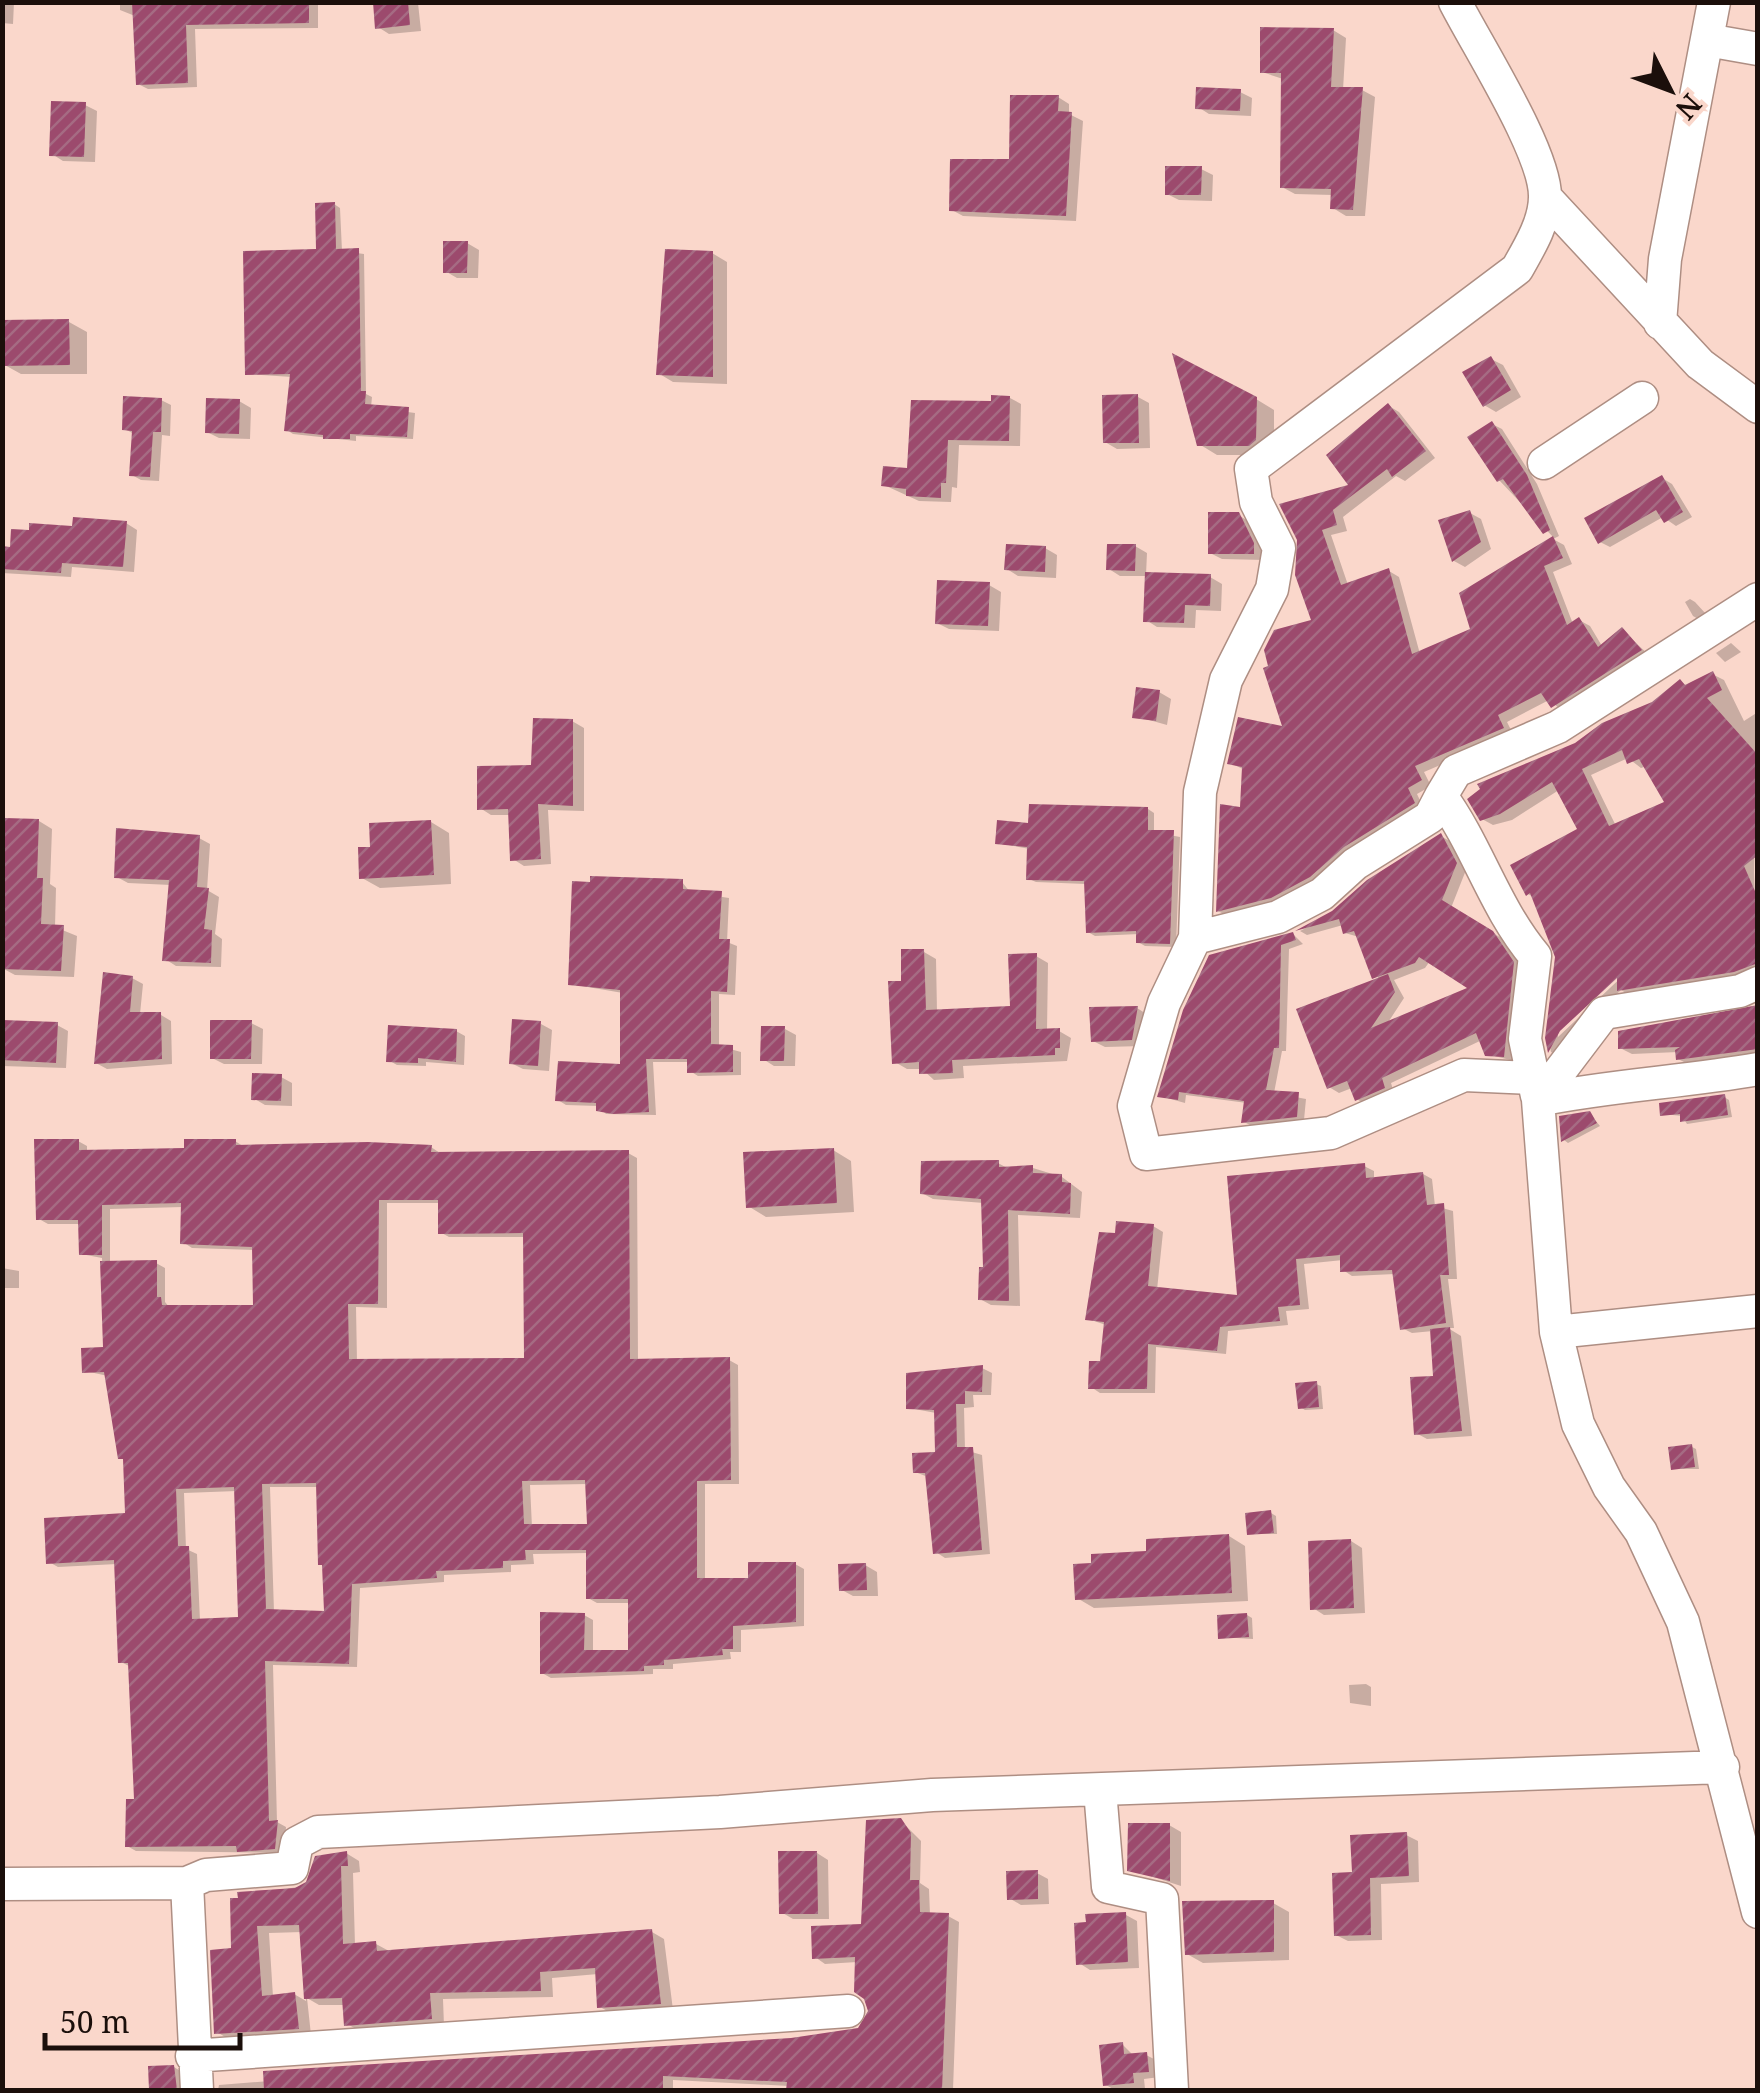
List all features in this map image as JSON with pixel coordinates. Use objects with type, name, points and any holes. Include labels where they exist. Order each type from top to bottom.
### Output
[{"type":"street","points":[[1455,2],[1534,148],[1545,197],[1535,236],[1518,269],[1251,469],[1256,502],[1279,548],[1272,590],[1226,680],[1200,792],[1194,938],[1164,1003],[1134,1106],[1146,1154],[1331,1133],[1464,1075],[1536,1089],[1691,1081],[1758,1069]]},
{"type":"street","points":[[1660,324],[1665,259],[1714,2]]},
{"type":"street","points":[[1707,40],[1758,49]]},
{"type":"street","points":[[1545,197],[1700,364],[1758,407]]},
{"type":"street","points":[[1544,463],[1642,398]]},
{"type":"street","points":[[1194,938],[1278,917],[1322,894],[1354,864],[1430,816],[1456,771],[1558,727],[1758,600]]},
{"type":"street","points":[[1441,796],[1468,834],[1511,927],[1535,956],[1525,1039],[1536,1089],[1556,1332],[1578,1424],[1609,1487],[1641,1532],[1683,1622],[1758,1912]]},
{"type":"street","points":[[1536,1089],[1604,1013],[1740,991],[1758,982]]},
{"type":"street","points":[[1556,1332],[1758,1311]]},
{"type":"street","points":[[2,1884],[186,1883],[218,1873],[292,1868],[297,1843],[318,1832],[720,1812],[932,1795],[1723,1767]]},
{"type":"street","points":[[1100,1790],[1108,1887],[1162,1899],[1172,2090]]},
{"type":"street","points":[[186,1883],[196,2090]]},
{"type":"street","points":[[192,2056],[848,2011]]},
{"type":"building","points":[[132,2],[309,2],[309,23],[186,25],[188,83],[136,85]]},
{"type":"building","points":[[373,2],[408,2],[410,25],[375,29]]},
{"type":"building","points":[[1260,27],[1334,28],[1331,87],[1363,87],[1353,210],[1330,209],[1331,189],[1280,188],[1281,73],[1260,73]]},
{"type":"building","points":[[1196,87],[1241,89],[1240,111],[1195,109]]},
{"type":"building","points":[[1010,95],[1059,95],[1058,111],[1072,112],[1066,216],[949,211],[950,159],[1009,159]]},
{"type":"building","points":[[51,101],[86,102],[84,157],[49,156]]},
{"type":"building","points":[[1165,166],[1202,166],[1201,195],[1165,195]]},
{"type":"building","points":[[335,202],[336,249],[359,248],[361,391],[366,391],[365,404],[409,407],[407,437],[350,434],[350,439],[323,439],[323,435],[284,431],[290,374],[245,375],[243,251],[316,249],[315,203]]},
{"type":"building","points":[[443,241],[468,241],[467,273],[443,273]]},
{"type":"building","points":[[665,249],[713,251],[713,377],[656,375]]},
{"type":"building","points":[[69,319],[70,365],[2,366],[2,320]]},
{"type":"building","points":[[1172,353],[1257,397],[1256,440],[1249,446],[1197,446]]},
{"type":"building","points":[[1491,356],[1511,390],[1483,407],[1462,372]]},
{"type":"building","points":[[1138,394],[1139,443],[1103,443],[1102,395]]},
{"type":"building","points":[[991,395],[1010,396],[1009,441],[948,440],[946,483],[941,483],[941,498],[906,496],[906,489],[881,486],[883,466],[907,468],[911,400],[991,401]]},
{"type":"building","points":[[123,396],[162,398],[161,432],[153,432],[150,477],[129,476],[132,431],[122,430]]},
{"type":"building","points":[[206,398],[240,399],[239,434],[205,433]]},
{"type":"building","points":[[1388,403],[1426,451],[1392,477],[1387,469],[1333,510],[1337,525],[1322,530],[1341,585],[1389,568],[1412,654],[1470,629],[1459,593],[1553,536],[1563,558],[1544,566],[1567,625],[1579,617],[1598,647],[1622,627],[1642,650],[1551,708],[1541,693],[1498,715],[1504,728],[1415,766],[1422,780],[1408,788],[1415,803],[1344,847],[1310,877],[1271,898],[1216,912],[1220,804],[1240,807],[1242,767],[1227,764],[1238,717],[1282,726],[1263,668],[1268,666],[1264,650],[1274,630],[1311,620],[1295,575],[1297,540],[1279,504],[1348,485],[1326,455]]},
{"type":"building","points":[[1492,421],[1527,475],[1550,530],[1543,534],[1503,479],[1497,482],[1467,437]]},
{"type":"building","points":[[1662,475],[1683,512],[1664,523],[1656,510],[1598,544],[1584,518]]},
{"type":"building","points":[[1470,510],[1481,542],[1452,562],[1438,520]]},
{"type":"building","points":[[1208,512],[1239,512],[1254,543],[1254,554],[1208,554]]},
{"type":"building","points":[[73,517],[127,521],[123,567],[62,563],[61,573],[2,569],[2,546],[10,547],[11,529],[29,530],[29,523],[72,526]]},
{"type":"building","points":[[1006,544],[1046,546],[1045,572],[1004,570]]},
{"type":"building","points":[[1107,544],[1136,544],[1135,571],[1106,570]]},
{"type":"building","points":[[1145,572],[1211,574],[1210,606],[1185,605],[1184,623],[1143,622]]},
{"type":"building","points":[[937,580],[990,582],[988,626],[935,624]]},
{"type":"building","points":[[1713,671],[1722,690],[1707,698],[1758,755],[1758,855],[1744,866],[1758,898],[1758,963],[1734,972],[1617,991],[1617,978],[1560,1031],[1548,1053],[1545,1038],[1555,957],[1530,893],[1526,896],[1510,865],[1577,829],[1552,782],[1500,814],[1480,821],[1467,799],[1480,789],[1477,784],[1575,743],[1602,723],[1652,702],[1680,679],[1685,685]],"holes":[[[1622,750],[1627,764],[1639,759],[1664,802],[1609,826],[1582,769]]]},
{"type":"building","points":[[1136,687],[1160,690],[1156,721],[1132,718]]},
{"type":"building","points":[[533,718],[573,719],[573,806],[538,804],[541,859],[510,861],[508,809],[477,810],[477,766],[531,765]]},
{"type":"building","points":[[1029,804],[1148,807],[1148,830],[1174,830],[1170,944],[1136,943],[1136,931],[1086,933],[1084,881],[1026,880],[1027,847],[995,844],[997,820],[1028,823]]},
{"type":"building","points":[[5,818],[39,819],[37,878],[43,878],[41,924],[64,925],[61,971],[2,969]]},
{"type":"building","points":[[431,820],[434,875],[359,879],[358,847],[370,847],[369,823]]},
{"type":"building","points":[[116,828],[200,835],[197,887],[209,888],[204,929],[212,930],[211,963],[162,961],[169,880],[114,878]]},
{"type":"building","points":[[1441,833],[1457,863],[1442,900],[1493,931],[1514,962],[1504,1057],[1485,1056],[1476,1033],[1382,1078],[1385,1088],[1355,1101],[1347,1081],[1327,1089],[1296,1009],[1388,974],[1395,992],[1371,1028],[1467,988],[1419,957],[1415,963],[1372,979],[1354,931],[1343,934],[1339,919],[1295,931],[1332,911],[1367,880]]},
{"type":"building","points":[[590,876],[683,879],[683,889],[722,891],[719,939],[730,939],[727,992],[711,991],[711,1044],[733,1045],[733,1072],[687,1073],[687,1059],[646,1059],[649,1112],[613,1114],[596,1111],[596,1103],[555,1101],[558,1061],[620,1064],[620,990],[568,985],[572,881],[590,882]]},
{"type":"building","points":[[1293,932],[1296,940],[1281,945],[1279,1048],[1274,1048],[1266,1090],[1299,1092],[1297,1117],[1241,1123],[1244,1101],[1179,1092],[1178,1100],[1157,1097],[1183,1010],[1209,955]]},
{"type":"building","points":[[901,949],[924,949],[926,1010],[1010,1006],[1008,954],[1037,953],[1036,1029],[1060,1028],[1060,1048],[1055,1048],[1055,1055],[952,1060],[953,1073],[919,1074],[919,1062],[892,1064],[888,981],[901,981]]},
{"type":"building","points":[[103,972],[133,976],[130,1012],[161,1012],[162,1059],[94,1064]]},
{"type":"building","points":[[1758,1005],[1758,1049],[1676,1060],[1675,1050],[1680,1047],[1618,1049],[1618,1031]]},
{"type":"building","points":[[1138,1006],[1132,1040],[1091,1042],[1089,1007]]},
{"type":"building","points":[[512,1019],[541,1021],[538,1066],[509,1064]]},
{"type":"building","points":[[2,1020],[58,1022],[56,1063],[2,1060]]},
{"type":"building","points":[[210,1020],[252,1020],[251,1059],[210,1059]]},
{"type":"building","points":[[388,1025],[457,1029],[456,1062],[418,1058],[418,1063],[386,1062]]},
{"type":"building","points":[[761,1026],[785,1026],[784,1061],[760,1061]]},
{"type":"building","points":[[252,1073],[282,1074],[281,1101],[251,1100]]},
{"type":"building","points":[[1725,1094],[1728,1115],[1680,1122],[1680,1114],[1660,1116],[1659,1103]]},
{"type":"building","points":[[1590,1111],[1597,1123],[1561,1142],[1559,1116]]},
{"type":"building","points":[[34,1139],[79,1139],[79,1150],[184,1148],[184,1139],[236,1139],[236,1145],[432,1145],[431,1152],[629,1150],[630,1359],[730,1357],[731,1480],[697,1481],[697,1578],[748,1578],[748,1562],[796,1562],[796,1622],[733,1626],[733,1649],[722,1649],[723,1655],[664,1660],[664,1665],[644,1666],[644,1671],[540,1674],[540,1612],[585,1613],[584,1650],[628,1650],[628,1599],[586,1599],[586,1550],[525,1550],[526,1560],[503,1561],[503,1568],[436,1571],[437,1578],[352,1584],[349,1664],[265,1661],[269,1821],[278,1820],[275,1849],[237,1852],[236,1846],[125,1847],[126,1799],[134,1799],[128,1663],[118,1663],[114,1560],[46,1564],[44,1518],[125,1513],[123,1459],[118,1459],[104,1372],[82,1373],[81,1348],[103,1347],[100,1261],[157,1260],[157,1297],[161,1297],[162,1305],[253,1305],[252,1247],[180,1244],[181,1203],[102,1205],[102,1255],[79,1255],[78,1220],[36,1220]],"holes":[[[379,1200],[438,1200],[438,1234],[523,1233],[524,1358],[349,1359],[348,1304],[378,1304]],[[585,1480],[587,1524],[524,1524],[522,1481]],[[316,1483],[318,1565],[322,1565],[324,1611],[266,1609],[262,1484]],[[234,1487],[238,1617],[192,1619],[189,1546],[178,1546],[176,1489]]]},
{"type":"building","points":[[834,1148],[837,1203],[746,1208],[743,1152]]},
{"type":"building","points":[[999,1160],[999,1167],[1033,1165],[1033,1173],[1062,1174],[1062,1182],[1071,1183],[1070,1214],[1008,1210],[1009,1301],[978,1300],[979,1267],[983,1267],[981,1199],[920,1194],[921,1161]]},
{"type":"building","points":[[1365,1163],[1366,1178],[1423,1172],[1427,1205],[1444,1203],[1449,1275],[1440,1275],[1446,1323],[1400,1330],[1392,1270],[1340,1272],[1340,1255],[1296,1259],[1300,1305],[1278,1307],[1280,1321],[1220,1327],[1217,1351],[1148,1344],[1147,1389],[1088,1389],[1089,1361],[1100,1361],[1104,1322],[1085,1320],[1099,1232],[1115,1233],[1116,1221],[1154,1224],[1148,1286],[1237,1295],[1227,1176]]},
{"type":"building","points":[[1450,1327],[1462,1431],[1414,1435],[1410,1377],[1433,1376],[1430,1329]]},
{"type":"building","points":[[983,1365],[982,1392],[965,1391],[965,1404],[956,1404],[957,1447],[973,1447],[982,1550],[933,1554],[925,1473],[913,1473],[912,1453],[935,1452],[934,1410],[906,1409],[906,1373]]},
{"type":"building","points":[[1317,1381],[1319,1407],[1298,1409],[1295,1383]]},
{"type":"building","points":[[1692,1444],[1695,1467],[1671,1470],[1668,1447]]},
{"type":"building","points":[[1271,1510],[1274,1533],[1247,1535],[1245,1513]]},
{"type":"building","points":[[1229,1534],[1232,1593],[1075,1600],[1073,1564],[1091,1563],[1091,1554],[1146,1551],[1146,1539]]},
{"type":"building","points":[[1351,1539],[1354,1608],[1310,1610],[1308,1541]]},
{"type":"building","points":[[866,1563],[867,1590],[839,1591],[838,1564]]},
{"type":"building","points":[[1247,1613],[1249,1637],[1218,1639],[1217,1615]]},
{"type":"building","points":[[901,1818],[911,1833],[910,1880],[919,1880],[920,1912],[949,1913],[942,2090],[786,2090],[787,2082],[663,2076],[663,2090],[264,2090],[263,2071],[791,2038],[858,2028],[868,2011],[864,1999],[854,1992],[855,1957],[812,1959],[811,1926],[861,1924],[866,1820]]},
{"type":"building","points":[[1128,1823],[1170,1823],[1170,1881],[1127,1871]]},
{"type":"building","points":[[1407,1832],[1409,1876],[1370,1878],[1371,1935],[1334,1936],[1332,1873],[1352,1872],[1350,1835]]},
{"type":"building","points":[[347,1851],[348,1866],[341,1866],[343,1944],[376,1941],[377,1951],[652,1929],[661,2004],[597,2008],[595,1968],[540,1972],[541,1991],[430,1993],[432,2019],[344,2026],[342,1998],[304,1999],[299,1925],[257,1926],[262,1996],[295,1992],[299,2029],[214,2034],[210,1950],[231,1948],[230,1898],[238,1898],[237,1892],[295,1888],[306,1882],[315,1856]]},
{"type":"building","points":[[778,1851],[817,1851],[818,1914],[779,1914]]},
{"type":"building","points":[[1038,1870],[1038,1899],[1007,1900],[1006,1871]]},
{"type":"building","points":[[1274,1900],[1274,1952],[1185,1955],[1182,1901]]},
{"type":"building","points":[[1126,1912],[1128,1962],[1076,1965],[1074,1923],[1086,1922],[1085,1914]]},
{"type":"building","points":[[1123,2042],[1124,2054],[1147,2052],[1149,2072],[1133,2073],[1134,2083],[1103,2086],[1099,2045]]},
{"type":"building","points":[[174,2065],[177,2090],[149,2090],[148,2066]]}]
